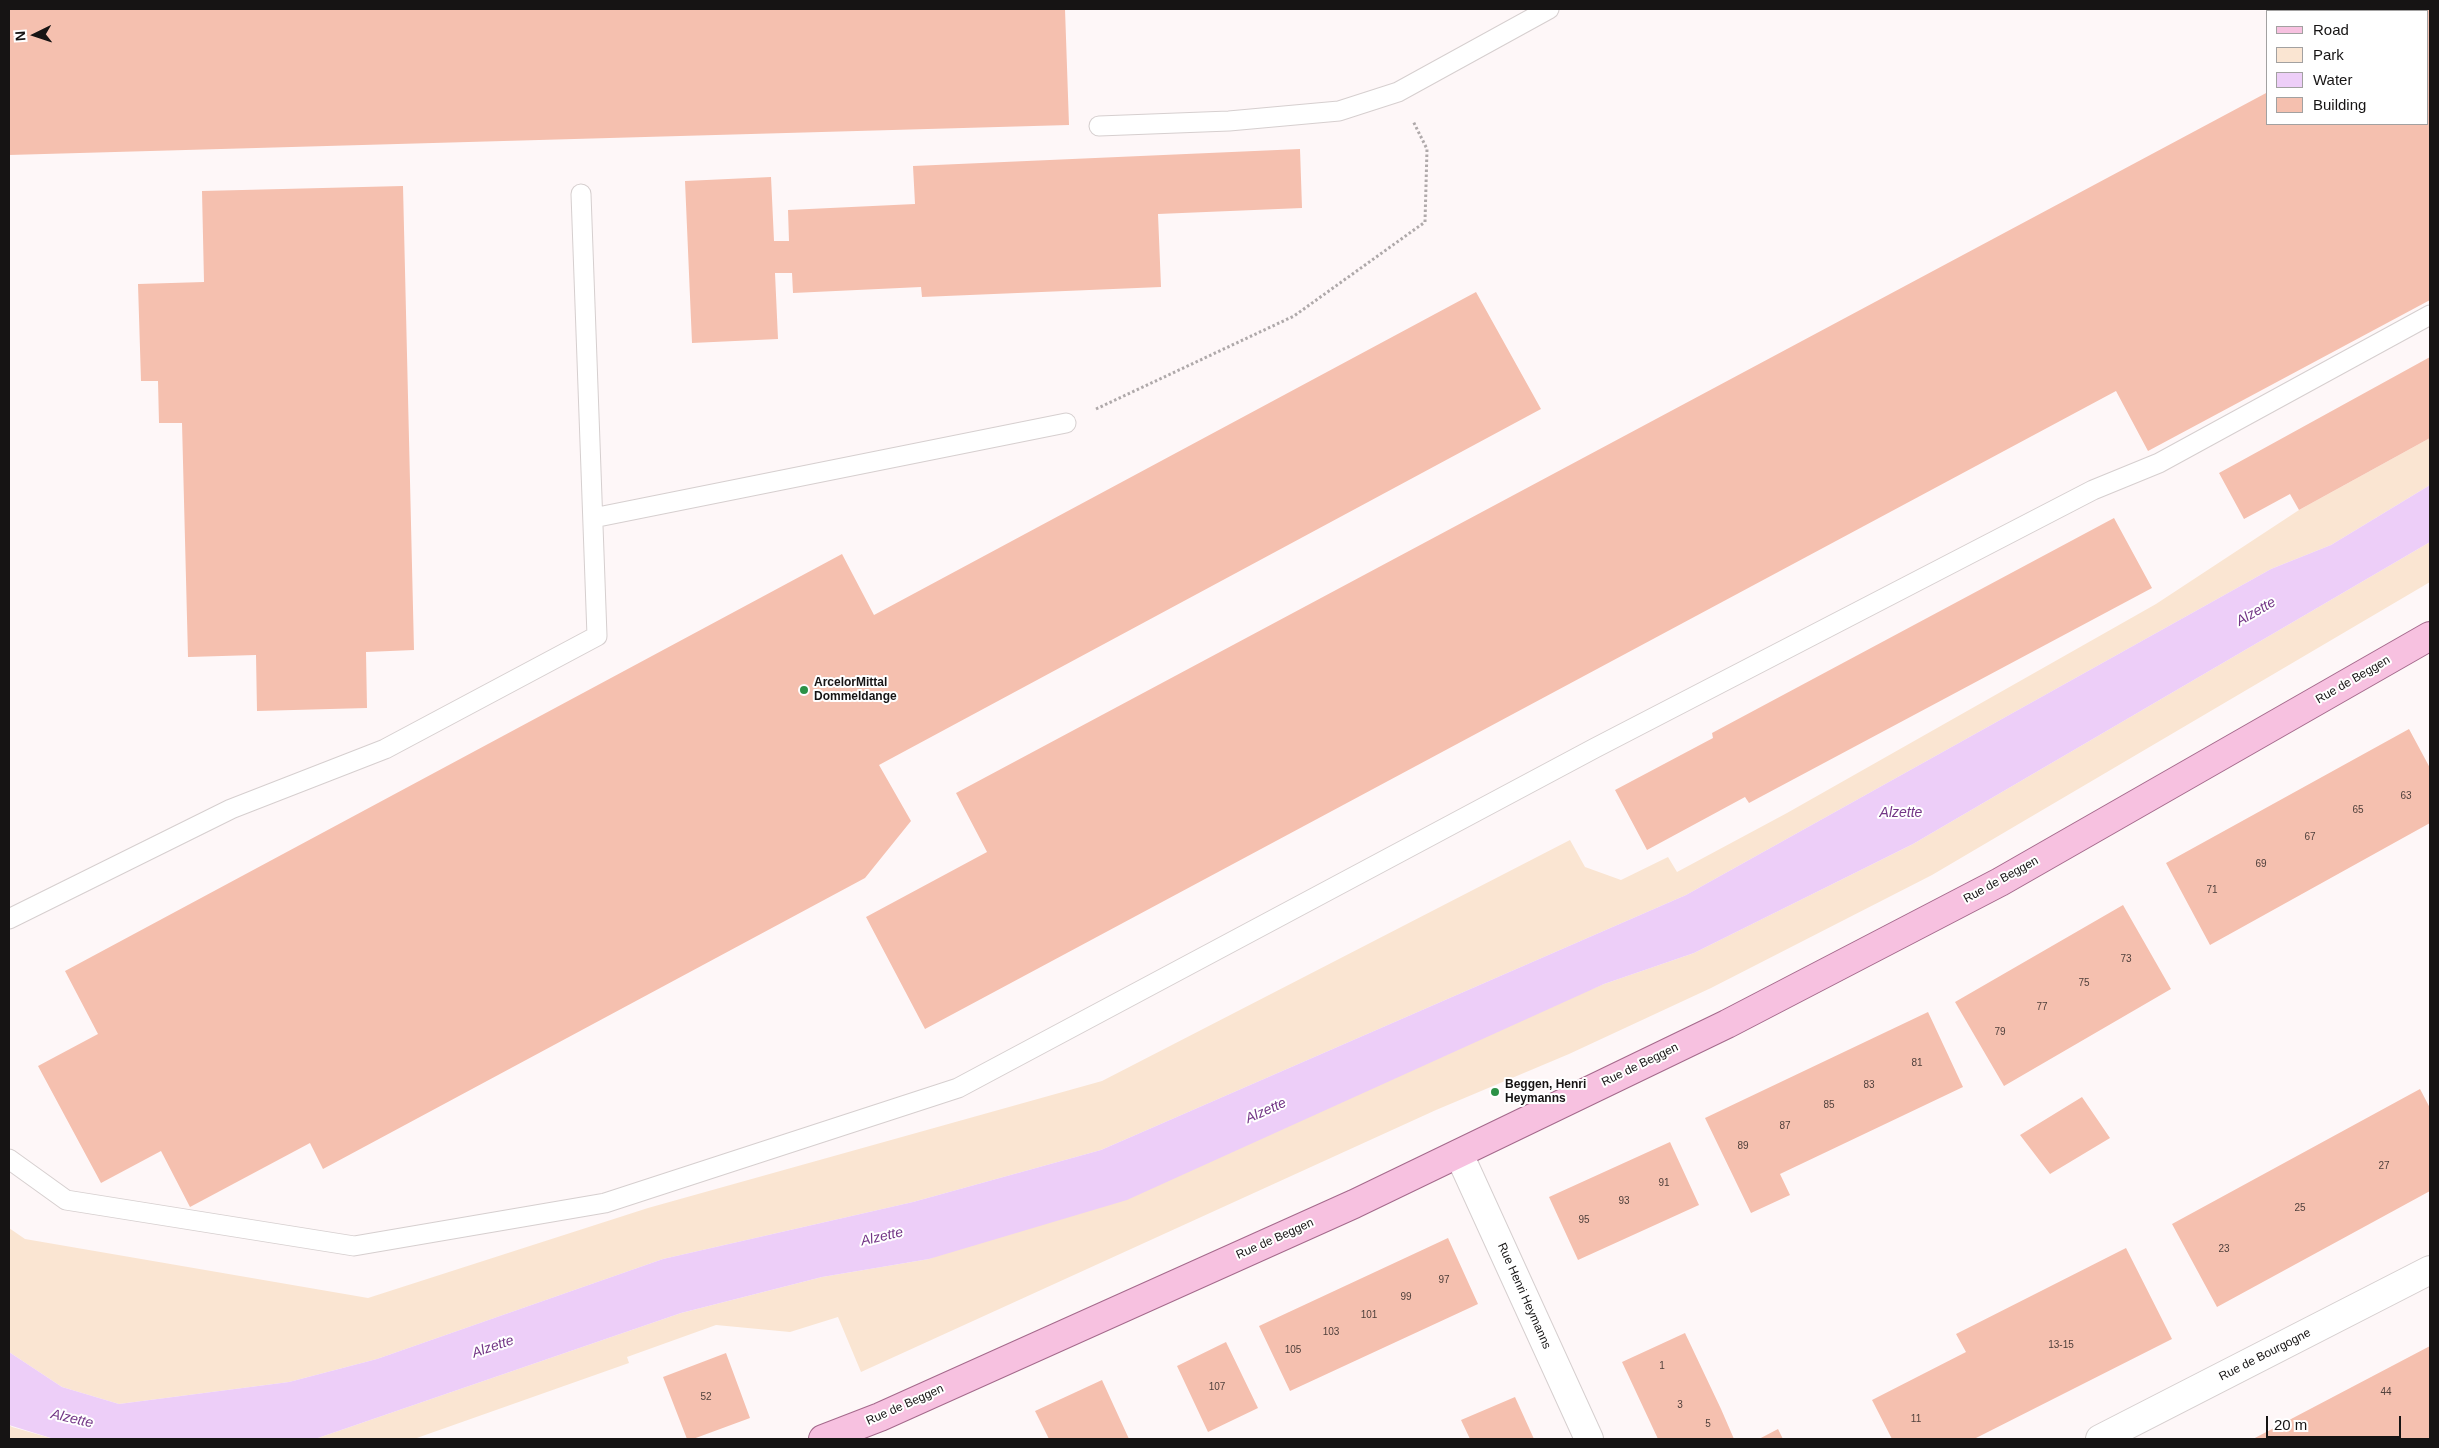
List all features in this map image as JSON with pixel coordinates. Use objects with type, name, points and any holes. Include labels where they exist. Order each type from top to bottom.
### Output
[{"type":"main road","name":"Rue de Beggen","points":[[823,1439],[898,1409],[1345,1208],[1727,1024],[2000,882],[2430,636]]},
{"type":"street","name":"Rue Henri Heymanns","points":[[1459,1154],[1589,1439]]},
{"type":"street","name":"Rue de Bourgogne","points":[[2100,1439],[2430,1270]]},
{"type":"lane","points":[[1099,126],[1228,122],[1339,111],[1398,92],[1549,9]]},
{"type":"lane","points":[[9,919],[231,808],[385,749],[597,636],[581,194]]},
{"type":"lane","points":[[9,1160],[66,1200],[354,1246],[604,1203],[958,1088],[1595,748],[2093,490],[2159,463],[2430,315]]},
{"type":"lane","points":[[594,518],[1066,423]]},
{"type":"path","points":[[1066,423],[1294,316],[1425,222],[1426,149],[1398,92]]},
{"type":"green space","points":[[2430,438],[2430,485],[2331,545],[2271,569],[1686,895],[1101,1150],[913,1202],[663,1259],[377,1359],[289,1382],[119,1404],[62,1387],[9,1352],[9,1228],[25,1239],[368,1298],[648,1208],[1102,1081],[1570,840],[1585,867],[1621,880],[1668,857],[1677,872],[1787,813],[2156,604],[2299,510]]},
{"type":"green space","points":[[2430,542],[2430,582],[1932,875],[1711,988],[1569,1054],[1436,1110],[861,1372],[838,1317],[790,1332],[716,1325],[627,1357],[629,1363],[414,1439],[315,1439],[681,1313],[822,1277],[929,1259],[1604,984],[1694,953],[1913,844]]},
{"type":"green space","points":[[9,1425],[12,1427],[54,1439],[9,1439]]},
{"type":"water","name":"Alzette","points":[[2430,485],[2430,542],[1913,844],[1694,953],[1604,984],[1127,1200],[929,1259],[822,1277],[681,1313],[315,1439],[54,1439],[9,1425],[9,1352],[62,1387],[119,1404],[289,1382],[377,1359],[663,1259],[913,1202],[1101,1150],[1686,895],[2271,569],[2331,545]]},
{"type":"building","points":[[9,9],[1065,9],[1069,125],[9,155]]},
{"type":"building","points":[[2430,9],[2430,300],[2148,451],[2116,391],[925,1029],[866,917],[987,852],[956,793],[2266,93],[2266,125],[2429,125],[2429,10],[2422,10]]},
{"type":"building","points":[[1300,149],[1302,208],[1158,214],[1161,287],[922,297],[921,287],[793,293],[792,273],[775,273],[778,339],[692,343],[685,181],[771,177],[774,241],[789,241],[788,210],[915,204],[913,166]]},
{"type":"building","points":[[403,186],[414,650],[366,652],[367,708],[257,711],[256,655],[188,657],[182,423],[159,423],[158,381],[141,381],[138,284],[204,282],[202,191]]},
{"type":"building","name":"ArcelorMittal Dommeldange","points":[[1476,292],[1541,409],[879,765],[911,821],[865,878],[323,1169],[310,1143],[190,1207],[161,1151],[101,1183],[38,1066],[98,1034],[65,971],[842,554],[874,615]]},
{"type":"building","points":[[2430,357],[2430,438],[2299,510],[2290,494],[2244,519],[2219,473]]},
{"type":"building","points":[[2114,518],[2152,588],[1749,803],[1745,797],[1647,850],[1615,790],[1713,738],[1712,733]]},
{"type":"building","points":[[2409,729],[2430,768],[2430,823],[2210,945],[2166,863]]},
{"type":"building","points":[[2123,905],[2171,989],[2004,1086],[1955,1002]]},
{"type":"building","points":[[1928,1012],[1963,1087],[1780,1174],[1790,1195],[1751,1213],[1705,1118]]},
{"type":"building","points":[[2420,1089],[2430,1108],[2430,1191],[2217,1307],[2172,1224]]},
{"type":"building","points":[[2082,1097],[2110,1138],[2050,1174],[2020,1135]]},
{"type":"building","points":[[1670,1142],[1699,1205],[1578,1260],[1549,1197]]},
{"type":"building","points":[[1448,1238],[1478,1304],[1290,1391],[1259,1326]]},
{"type":"building","points":[[2126,1248],[2172,1339],[1974,1439],[1892,1439],[1872,1400],[1966,1352],[1956,1334]]},
{"type":"building","points":[[1685,1333],[1734,1439],[1658,1439],[1622,1362]]},
{"type":"building","points":[[1226,1342],[1258,1408],[1208,1432],[1177,1366]]},
{"type":"building","points":[[2430,1346],[2430,1439],[2253,1439]]},
{"type":"building","points":[[726,1353],[750,1418],[693,1439],[687,1439],[663,1377]]},
{"type":"building","points":[[1102,1380],[1129,1439],[1049,1439],[1035,1411]]},
{"type":"building","points":[[1515,1397],[1534,1439],[1470,1439],[1461,1420]]},
{"type":"building","points":[[1778,1429],[1783,1439],[1759,1439]]},
{"type":"place","name":"ArcelorMittal Dommeldange","points":[[804,690]]},
{"type":"place","name":"Beggen, Henri Heymanns","points":[[1495,1092]]}]
